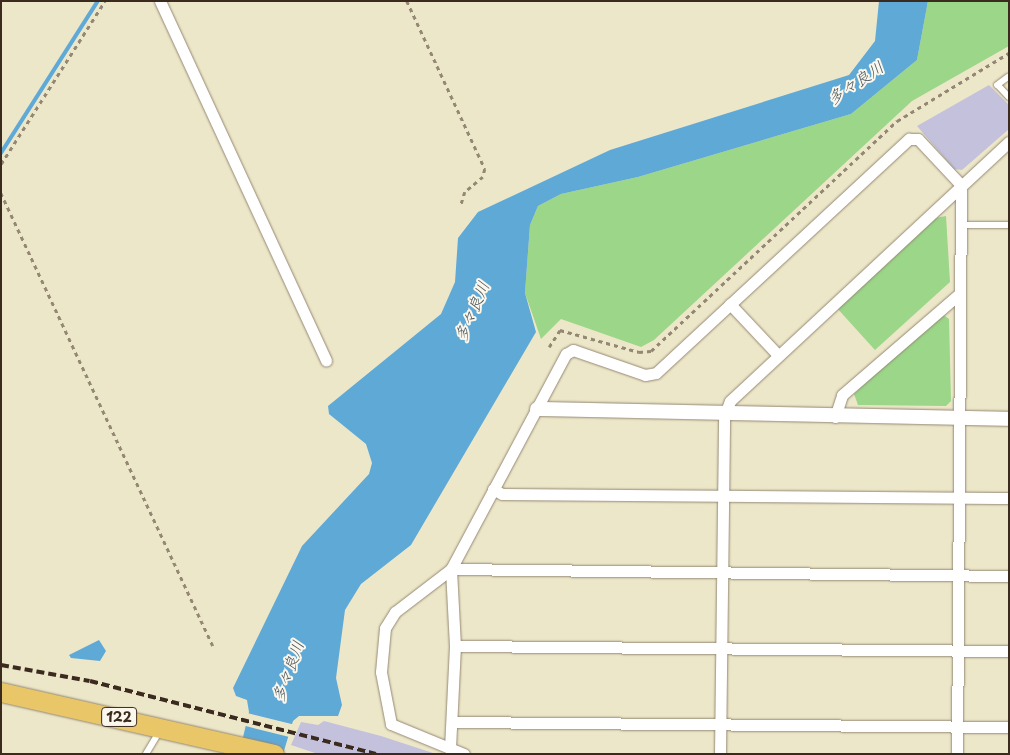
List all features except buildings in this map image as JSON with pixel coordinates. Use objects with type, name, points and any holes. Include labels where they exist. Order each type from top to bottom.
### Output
[{"type":"highway","name":"122","points":[[1,692],[161,726],[274,754]]},
{"type":"street","points":[[160,1],[326,360]]},
{"type":"street","points":[[464,754],[391,724],[381,664],[387,622],[451,569],[492,489],[566,354],[573,350],[645,375],[656,373],[909,139],[918,139],[961,185],[957,754]]},
{"type":"street","points":[[720,754],[724,416],[730,401],[777,354],[1009,142]]},
{"type":"street","points":[[835,417],[842,395],[960,293]]},
{"type":"street","points":[[730,304],[777,354]]},
{"type":"street","points":[[537,409],[724,416],[1009,419]]},
{"type":"street","points":[[492,489],[502,494],[1009,498]]},
{"type":"street","points":[[451,569],[1009,576]]},
{"type":"street","points":[[450,748],[454,722],[456,646],[451,569]]},
{"type":"street","points":[[456,646],[1009,651]]},
{"type":"street","points":[[454,722],[1009,727]]},
{"type":"lane","points":[[1009,77],[998,85],[1009,97]]},
{"type":"lane","points":[[961,224],[1009,225]]},
{"type":"lane","points":[[146,754],[161,726]]},
{"type":"path","points":[[1,164],[105,1]]},
{"type":"path","points":[[407,1],[485,169],[483,177],[465,192],[461,205]]},
{"type":"path","points":[[549,347],[560,330],[639,352],[651,351],[897,121],[1009,53]]},
{"type":"path","points":[[1,193],[213,646]]},
{"type":"shaded area","points":[[989,85],[1009,105],[1009,129],[962,170],[954,169],[917,126]]},
{"type":"shaded area","points":[[324,721],[381,736],[436,754],[318,754],[291,745],[301,722],[318,725]]},
{"type":"green space","points":[[928,1],[1009,1],[1009,46],[912,101],[654,340],[641,347],[561,319],[541,339],[525,293],[530,225],[538,206],[561,194],[638,177],[851,114],[917,60]]},
{"type":"green space","points":[[946,216],[950,282],[875,350],[836,307],[935,218]]},
{"type":"green space","points":[[941,313],[949,319],[951,401],[946,406],[858,405],[854,394]]},
{"type":"water","name":"多々良川","points":[[879,1],[928,1],[917,60],[851,114],[638,177],[561,194],[538,206],[530,225],[525,293],[536,332],[411,545],[361,584],[345,610],[336,678],[342,705],[338,716],[299,716],[293,721],[283,754],[239,754],[249,712],[247,700],[236,696],[233,688],[302,546],[369,474],[372,463],[366,444],[329,414],[328,406],[441,314],[455,282],[458,238],[478,212],[610,150],[849,75],[875,41]]},
{"type":"water","points":[[99,640],[106,651],[100,661],[71,658],[69,655]]},
{"type":"pier","points":[[247,713],[295,725],[291,737],[244,726]]},
{"type":"waterway","points":[[1,153],[98,1]]},
{"type":"railway","points":[[1,665],[90,681],[376,754]]}]
